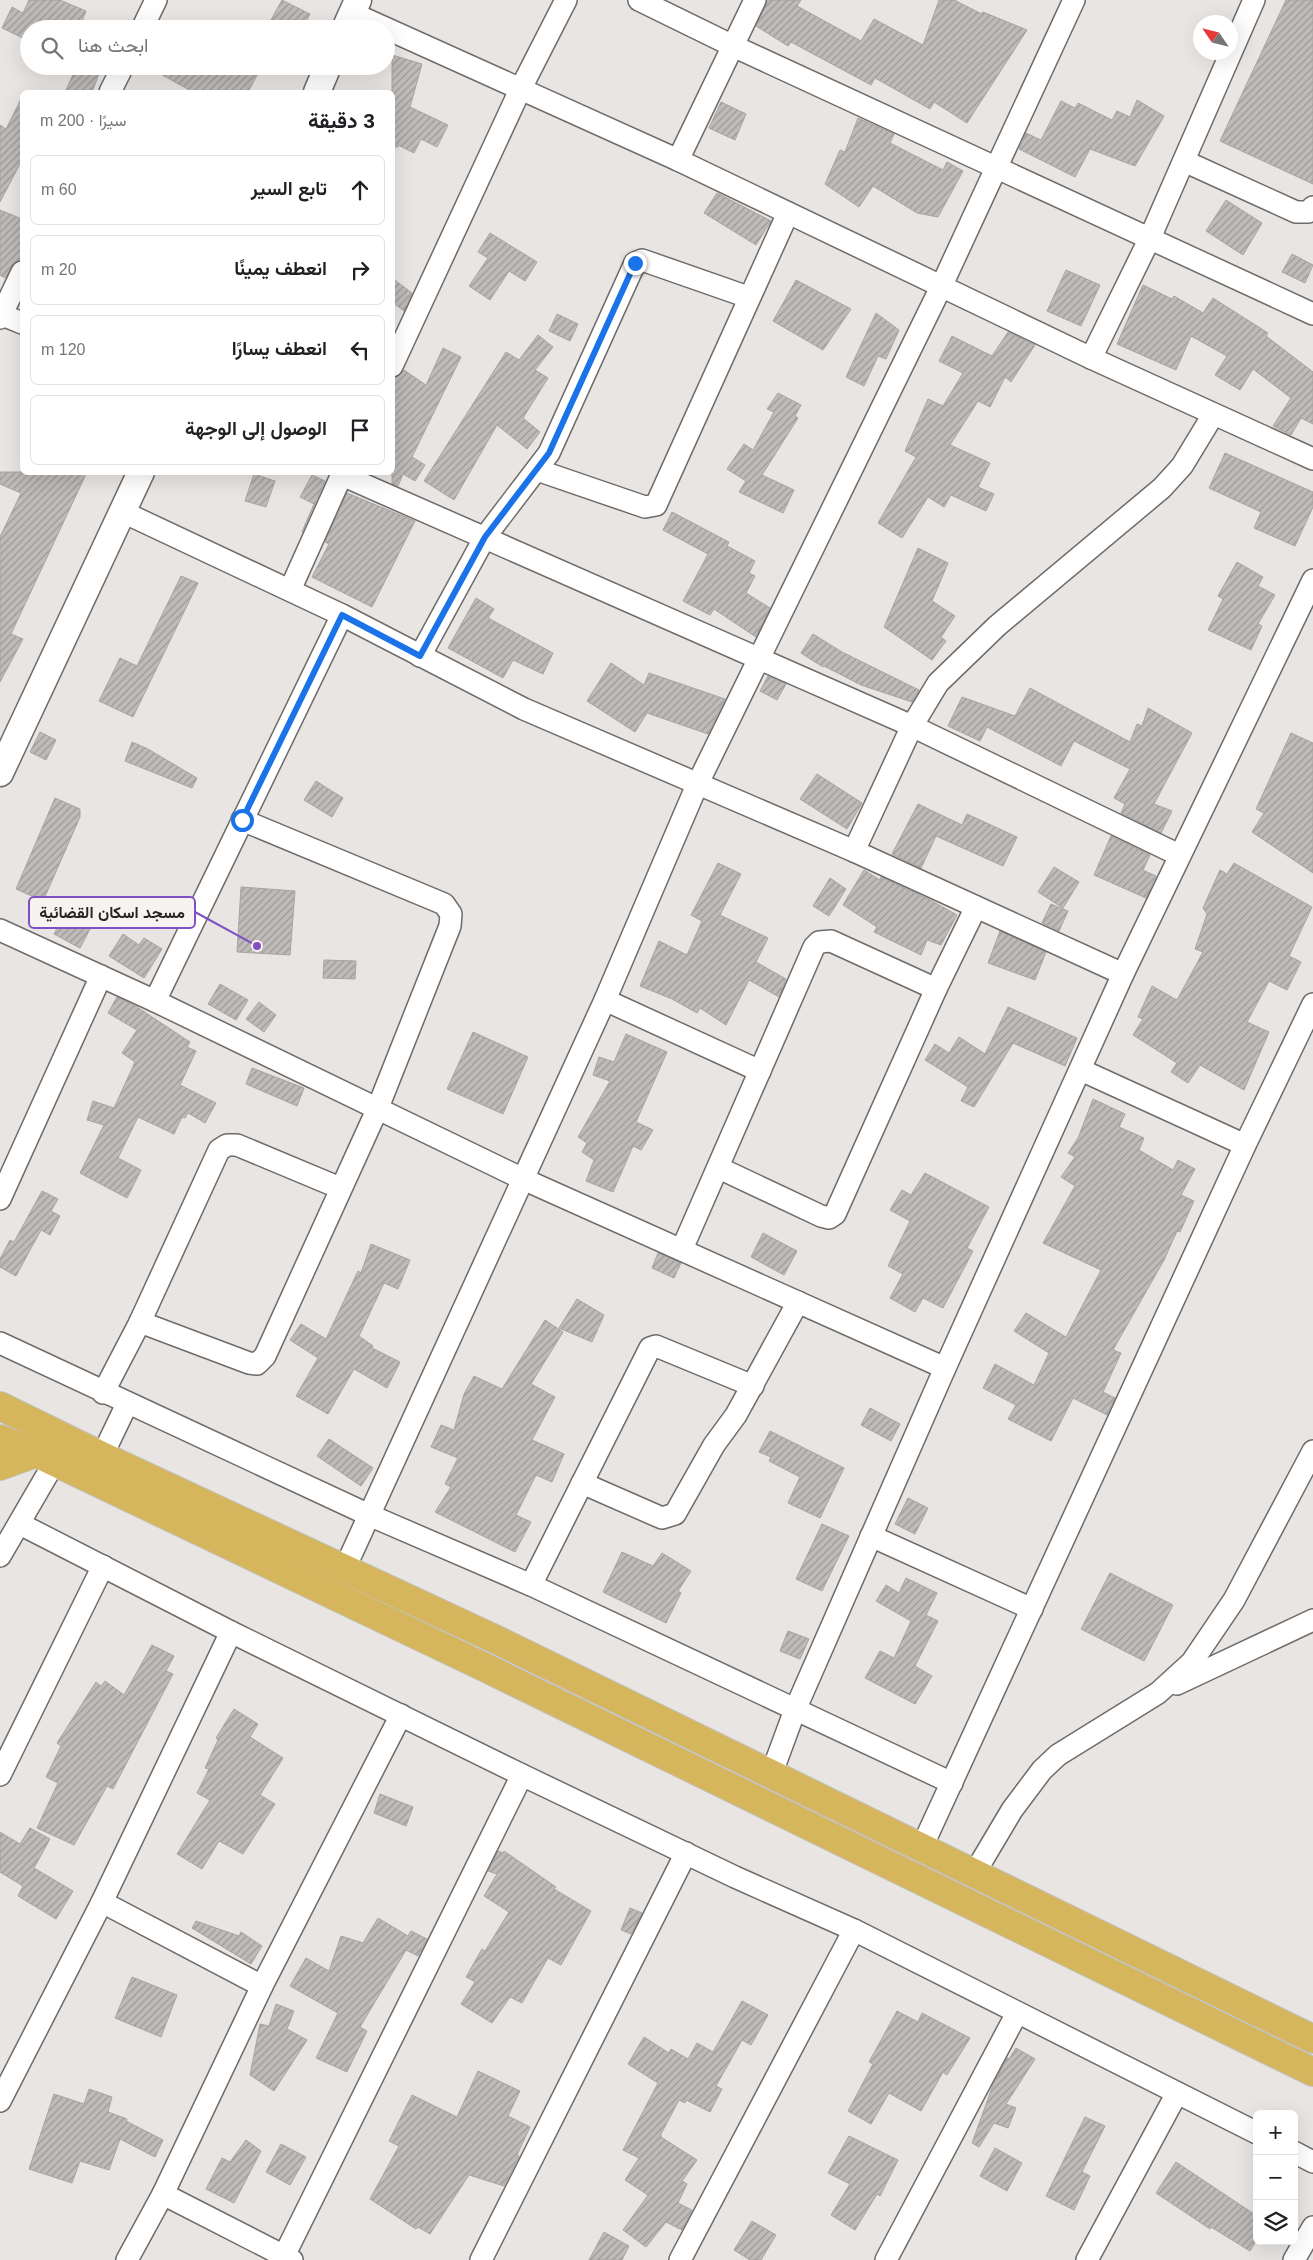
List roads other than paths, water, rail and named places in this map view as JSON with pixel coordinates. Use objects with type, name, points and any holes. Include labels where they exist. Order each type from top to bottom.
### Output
[{"type":"highway","points":[[0,1406],[102,1456],[345,1568],[921,1850],[1313,2039]]},
{"type":"highway","points":[[0,1439],[45,1458],[475,1663],[1313,2072]]},
{"type":"highway","points":[[0,1466],[45,1458]]},
{"type":"street","points":[[146,20],[156,0]]},
{"type":"street","points":[[395,360],[520,90],[566,0]]},
{"type":"street","points":[[639,0],[731,45],[1149,240],[1313,314]]},
{"type":"street","points":[[678,160],[731,45],[755,0]]},
{"type":"street","points":[[345,1568],[605,1000],[697,785],[941,286],[1074,0]]},
{"type":"street","points":[[1091,358],[1149,240],[1254,0]]},
{"type":"street","points":[[352,14],[365,20]]},
{"type":"street","points":[[395,33],[678,160],[1212,415],[1313,459]]},
{"type":"street","points":[[111,90],[118,75]]},
{"type":"street","points":[[318,90],[324,75]]},
{"type":"street","points":[[1184,161],[1296,212],[1308,212],[1313,207]]},
{"type":"street","points":[[537,470],[644,506],[656,505],[748,297],[788,213]]},
{"type":"street","points":[[420,656],[485,537],[509,503],[549,453],[635,263],[642,260],[748,297]]},
{"type":"street","points":[[20,276],[0,315],[20,322]]},
{"type":"street","points":[[854,851],[912,726],[928,697],[948,672],[997,626],[1162,488],[1182,466],[1212,415]]},
{"type":"street","points":[[0,773],[140,475]]},
{"type":"street","points":[[290,590],[343,475]]},
{"type":"street","points":[[345,475],[912,726],[1179,855]]},
{"type":"street","points":[[123,512],[342,615],[524,710],[854,851],[1123,974]]},
{"type":"street","points":[[771,1775],[795,1710],[871,1536],[1123,974],[1179,855],[1304,622],[1313,580]]},
{"type":"street","points":[[155,1001],[342,615]]},
{"type":"street","points":[[140,1322],[248,1363],[257,1364],[265,1356],[377,1110],[450,926],[451,914],[444,904],[242,820]]},
{"type":"street","points":[[719,1168],[821,1216],[832,1217],[835,1214],[936,989],[976,907]]},
{"type":"street","points":[[0,930],[155,1001],[523,1179],[945,1368]]},
{"type":"street","points":[[682,1249],[719,1168],[814,946],[819,942],[832,942],[936,989]]},
{"type":"street","points":[[0,1199],[101,976]]},
{"type":"street","points":[[605,1000],[760,1071]]},
{"type":"street","points":[[921,1850],[1245,1146],[1313,1004]]},
{"type":"street","points":[[1081,1070],[1245,1146]]},
{"type":"street","points":[[103,1393],[140,1322],[219,1150],[227,1145],[237,1146],[340,1188]]},
{"type":"street","points":[[582,1483],[662,1518],[675,1514],[707,1456],[753,1386],[798,1302]]},
{"type":"street","points":[[0,1343],[103,1393],[369,1515],[531,1585],[952,1783]]},
{"type":"street","points":[[531,1585],[647,1351],[652,1346],[753,1386]]},
{"type":"street","points":[[102,1456],[127,1404]]},
{"type":"street","points":[[1158,1693],[1192,1662],[1216,1630],[1313,1450]]},
{"type":"street","points":[[0,1556],[20,1524],[45,1458]]},
{"type":"street","points":[[20,1524],[231,1632],[522,1774],[686,1853],[854,1930],[1253,2131]]},
{"type":"street","points":[[871,1536],[1032,1609]]},
{"type":"street","points":[[0,1775],[103,1566]]},
{"type":"street","points":[[974,1874],[1012,1810],[1042,1770],[1058,1756],[1158,1693],[1313,1620]]},
{"type":"street","points":[[0,2101],[102,1902],[231,1632]]},
{"type":"street","points":[[127,2260],[163,2194],[262,1986],[401,1715]]},
{"type":"street","points":[[163,2194],[288,2258],[522,1774]]},
{"type":"street","points":[[481,2260],[686,1853]]},
{"type":"street","points":[[102,1902],[262,1986]]},
{"type":"street","points":[[680,2260],[854,1930]]},
{"type":"street","points":[[886,2260],[1017,2013]]},
{"type":"street","points":[[1087,2260],[1177,2093]]},
{"type":"street","points":[[1298,2154],[1313,2162]]},
{"type":"street","points":[[1294,2260],[1313,2227]]},
{"type":"place","name":"مسجد اسكان القضائية","points":[[257,946]]}]
